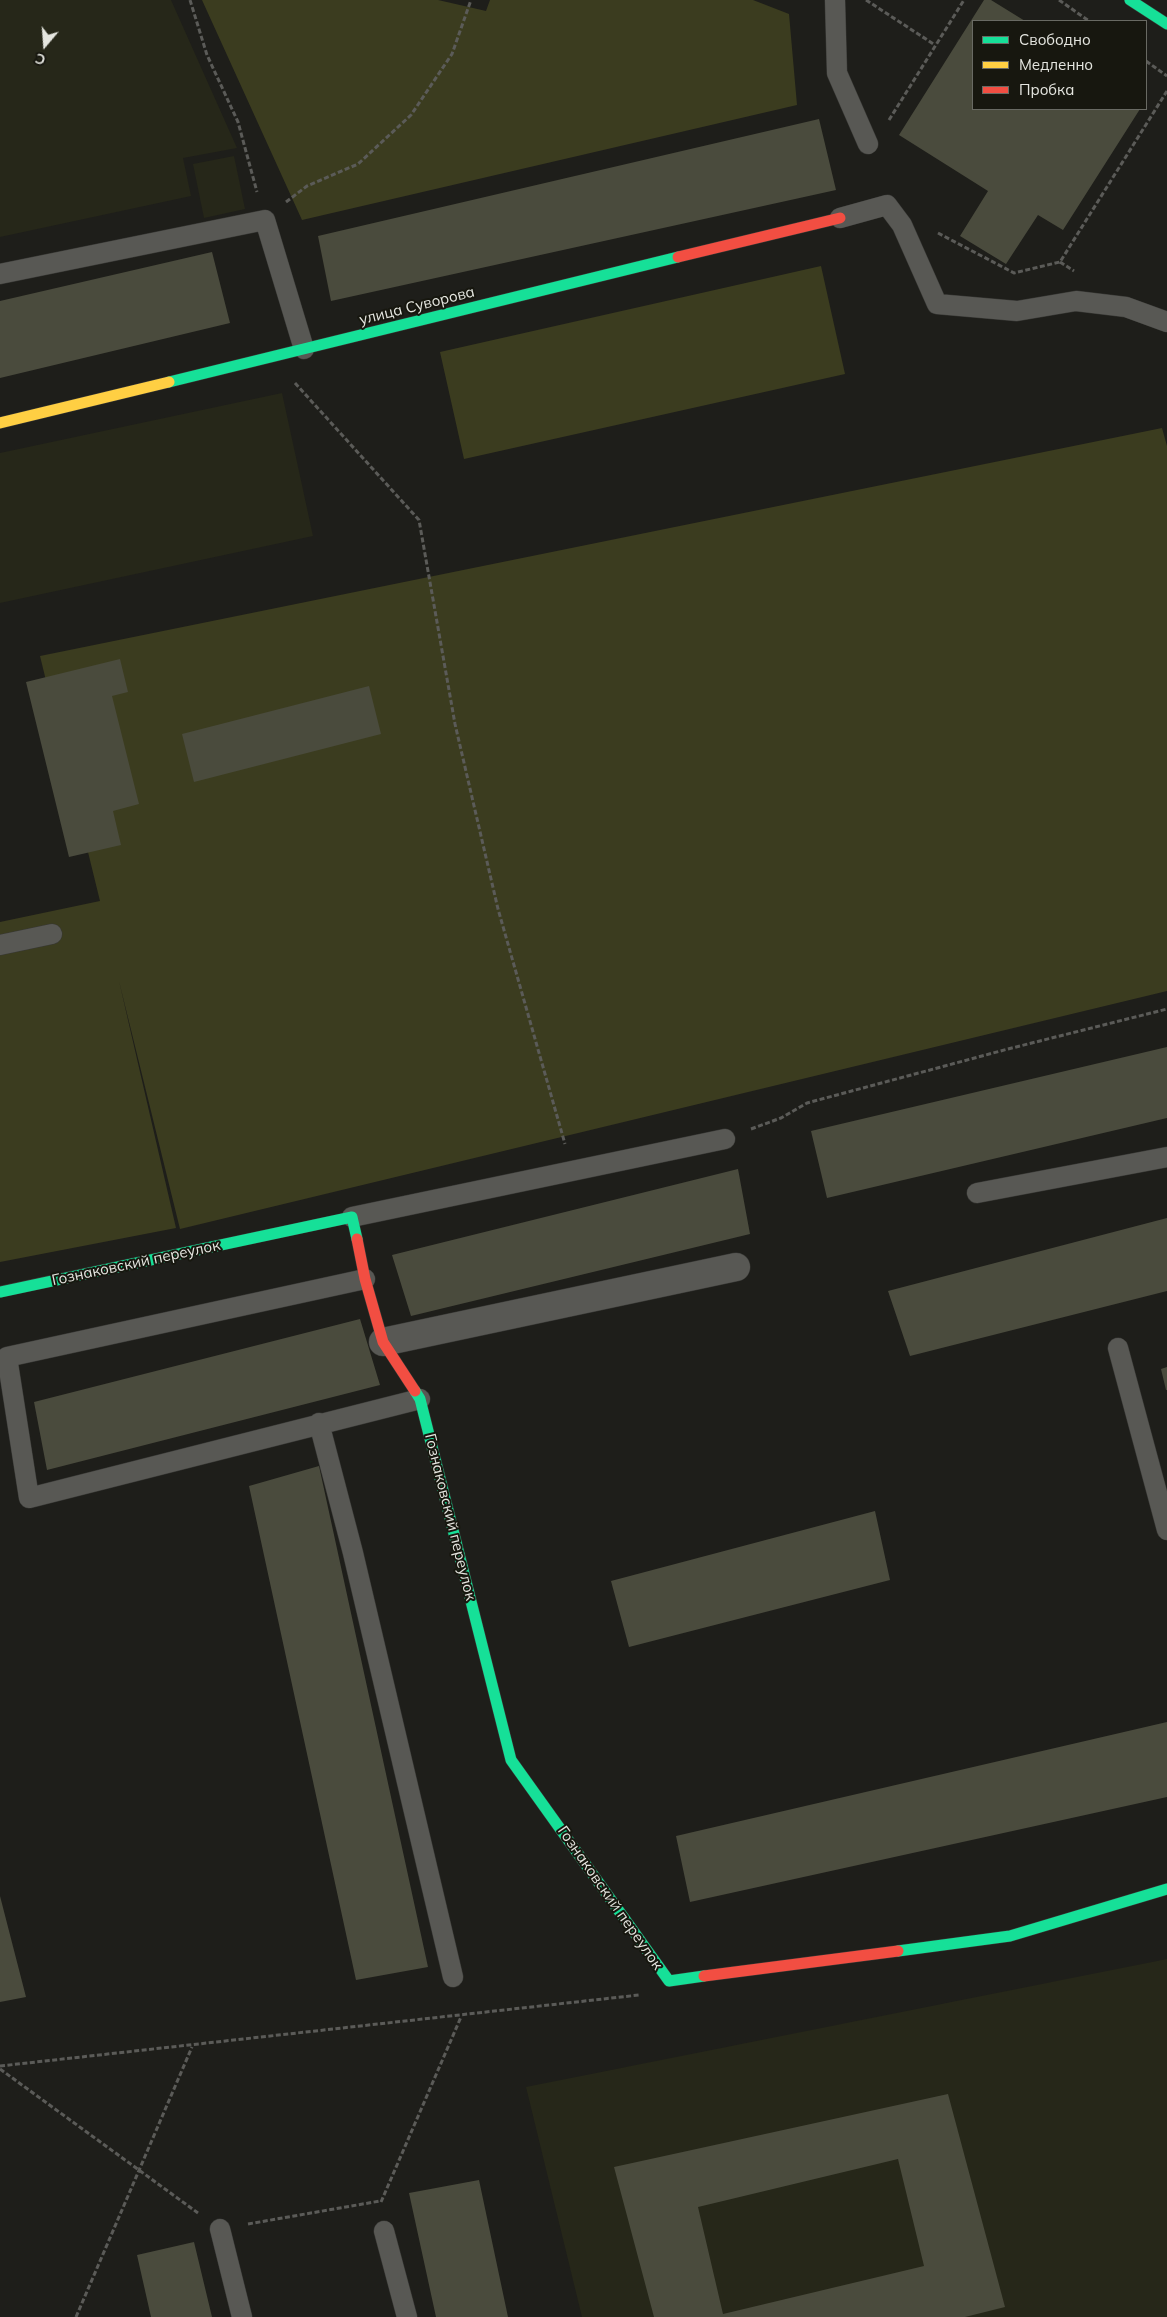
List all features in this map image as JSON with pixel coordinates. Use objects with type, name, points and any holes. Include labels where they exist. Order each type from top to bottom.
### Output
[{"type":"street","points":[[1130,0],[1167,24]]},
{"type":"street","name":"улица Суворова","points":[[0,423],[840,218]]},
{"type":"street","name":"Гознаковский переулок","points":[[0,1292],[352,1217],[365,1279],[383,1342],[420,1399],[512,1760],[669,1982],[1010,1936],[1167,1889]]},
{"type":"street","points":[[383,1342],[736,1267]]},
{"type":"lane","points":[[835,0],[838,73],[868,144]]},
{"type":"lane","points":[[840,218],[887,206],[902,225],[937,304],[1016,311],[1076,301],[1126,307],[1167,322]]},
{"type":"lane","points":[[0,274],[265,220],[304,349]]},
{"type":"lane","points":[[0,945],[52,934]]},
{"type":"lane","points":[[352,1217],[725,1139]]},
{"type":"lane","points":[[977,1193],[1167,1157]]},
{"type":"lane","points":[[365,1279],[7,1357],[29,1498],[319,1423],[420,1399]]},
{"type":"lane","points":[[1118,1348],[1167,1530]]},
{"type":"lane","points":[[319,1423],[353,1553],[453,1977]]},
{"type":"lane","points":[[220,2229],[242,2317]]},
{"type":"lane","points":[[384,2232],[407,2317]]},
{"type":"path","points":[[190,0],[207,54],[238,122],[265,220],[307,186],[358,164],[411,115],[452,54],[471,0]]},
{"type":"path","points":[[866,0],[935,45]]},
{"type":"path","points":[[868,144],[890,118],[964,0]]},
{"type":"path","points":[[1059,0],[1088,20]]},
{"type":"path","points":[[1147,62],[1167,76]]},
{"type":"path","points":[[937,232],[1014,273],[1060,262],[1167,91]]},
{"type":"path","points":[[272,357],[419,520],[454,724],[498,909],[563,1131],[570,1172]]},
{"type":"path","points":[[781,1118],[807,1103],[1167,1009]]},
{"type":"path","points":[[0,2068],[660,1993],[669,1982]]},
{"type":"path","points":[[0,2068],[220,2229],[381,2200],[461,2017]]},
{"type":"path","points":[[76,2317],[192,2046]]},
{"type":"shaded area","points":[[0,0],[171,0],[237,148],[183,158],[191,196],[0,237]]},
{"type":"shaded area","points":[[234,156],[245,209],[204,218],[193,164]]},
{"type":"shaded area","points":[[282,393],[313,536],[0,603],[0,453]]},
{"type":"shaded area","points":[[1167,1959],[1167,2317],[582,2317],[526,2087]]},
{"type":"green space","points":[[202,0],[438,0],[486,11],[490,0],[753,0],[789,14],[797,105],[302,220]]},
{"type":"green space","points":[[821,266],[845,374],[464,459],[440,352]]},
{"type":"green space","points":[[1162,428],[1167,446],[1167,991],[180,1229],[119,981],[176,1228],[0,1262],[0,922],[100,901],[40,656]]},
{"type":"building","points":[[984,0],[991,0],[1023,20],[972,20],[972,110],[1139,110],[1063,230],[1038,215],[1006,264],[960,236],[988,191],[899,135]]},
{"type":"building","points":[[819,119],[836,190],[331,301],[318,236]]},
{"type":"building","points":[[212,252],[230,323],[0,378],[0,301]]},
{"type":"building","points":[[120,659],[128,692],[112,696],[139,804],[113,811],[121,845],[69,857],[26,682]]},
{"type":"building","points":[[369,686],[381,734],[194,782],[182,734]]},
{"type":"building","points":[[1167,1047],[1167,1118],[827,1198],[811,1131]]},
{"type":"building","points":[[738,1169],[750,1234],[411,1316],[392,1255]]},
{"type":"building","points":[[1167,1218],[1167,1291],[910,1356],[888,1291]]},
{"type":"building","points":[[360,1319],[380,1385],[47,1470],[34,1402]]},
{"type":"building","points":[[1167,1367],[1167,1390],[1166,1390],[1161,1369]]},
{"type":"building","points":[[319,1466],[428,1967],[356,1980],[249,1486]]},
{"type":"building","points":[[875,1511],[890,1580],[629,1647],[611,1581]]},
{"type":"building","points":[[1167,1722],[1167,1797],[690,1902],[676,1836]]},
{"type":"building","points":[[0,1896],[26,1997],[0,2002]]},
{"type":"building","points":[[948,2094],[1005,2307],[965,2317],[654,2317],[614,2167]],"holes":[[[898,2159],[924,2266],[723,2314],[698,2207]]]},
{"type":"building","points":[[479,2180],[508,2317],[436,2317],[409,2193]]},
{"type":"building","points":[[194,2242],[212,2317],[151,2317],[137,2255]]},
{"type":"traffic: fast","points":[[1130,0],[1167,24]]},
{"type":"traffic: fast","points":[[169,382],[678,257]]},
{"type":"traffic: fast","points":[[0,1292],[352,1217],[357,1239]]},
{"type":"traffic: fast","points":[[415,1391],[420,1399],[511,1760],[669,1981],[704,1976]]},
{"type":"traffic: fast","points":[[898,1951],[1010,1936],[1167,1889]]},
{"type":"traffic: slow","points":[[0,423],[169,382]]},
{"type":"traffic: jam","points":[[678,257],[840,218]]},
{"type":"traffic: jam","points":[[357,1239],[365,1279],[383,1342],[415,1391]]},
{"type":"traffic: jam","points":[[704,1976],[898,1951]]}]
